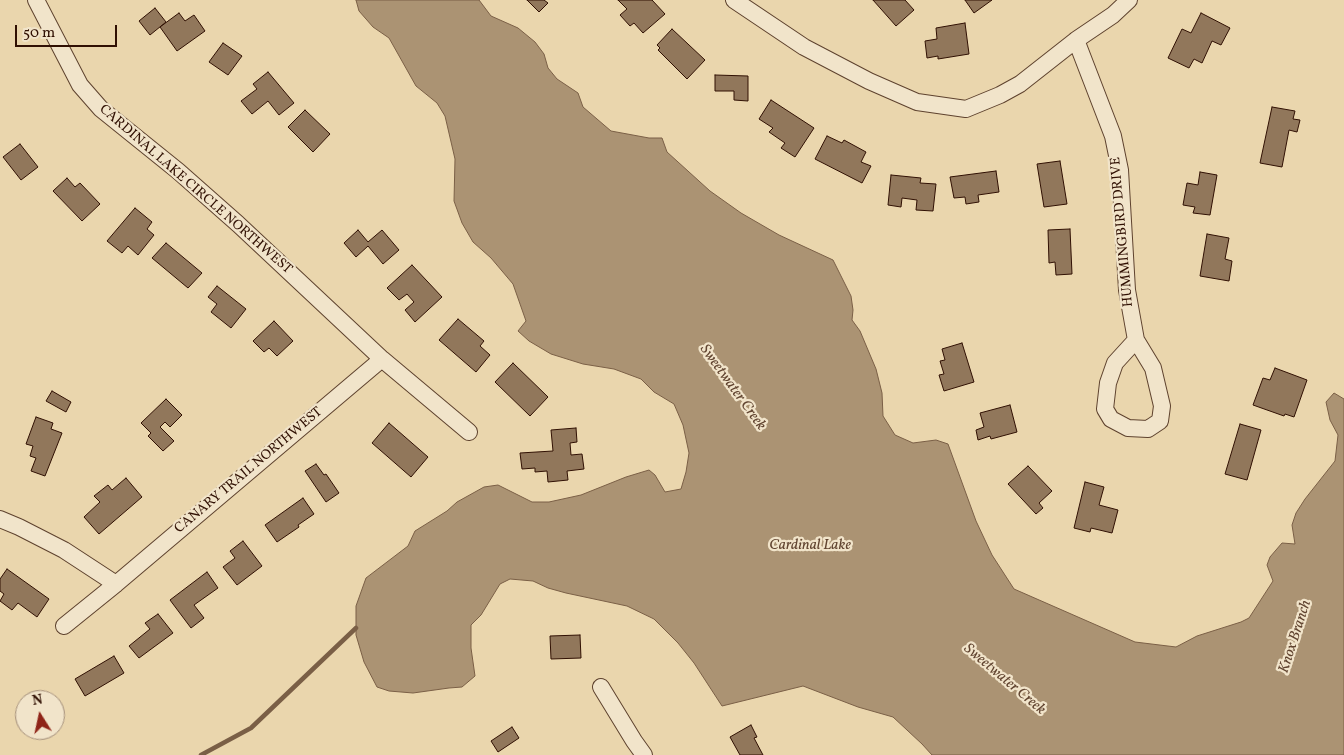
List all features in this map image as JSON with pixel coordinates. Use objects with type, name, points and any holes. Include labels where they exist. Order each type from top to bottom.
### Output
[{"type":"street","name":"CARDINAL LAKE CIRCLE NORTHWEST","points":[[36,0],[80,85],[101,109],[178,171],[238,224],[382,359],[469,432]]},
{"type":"street","points":[[734,0],[804,47],[869,81],[917,102],[966,108],[1000,95],[1020,84],[1076,40],[1112,15],[1128,0]]},
{"type":"street","name":"HUMMINGBIRD DRIVE","points":[[1076,40],[1112,136],[1120,170],[1127,290],[1136,340],[1153,368],[1162,406],[1160,421],[1148,429],[1128,428],[1111,419],[1105,409],[1108,383],[1115,362],[1136,340]]},
{"type":"street","name":"CANARY TRAIL NORTHWEST","points":[[64,626],[382,359]]},
{"type":"street","points":[[0,519],[64,550],[116,584]]},
{"type":"street","points":[[601,687],[644,755]]},
{"type":"water","name":"Cardinal Lake","points":[[356,0],[479,0],[491,16],[518,28],[535,42],[544,54],[548,68],[557,79],[578,93],[583,107],[611,131],[649,138],[662,138],[667,152],[710,191],[741,213],[779,235],[833,260],[851,296],[852,320],[860,331],[876,369],[882,393],[883,416],[895,435],[913,443],[936,440],[948,444],[976,521],[992,555],[1014,589],[1135,642],[1176,647],[1197,636],[1249,618],[1273,581],[1267,565],[1270,557],[1282,543],[1295,544],[1292,525],[1296,513],[1335,461],[1338,435],[1330,420],[1326,402],[1334,393],[1344,399],[1344,755],[932,755],[893,717],[858,707],[803,686],[722,706],[694,663],[678,643],[654,619],[627,606],[566,593],[533,581],[510,579],[500,584],[481,615],[471,625],[471,648],[475,676],[462,687],[413,693],[389,691],[377,687],[364,662],[356,635],[356,606],[366,578],[408,546],[415,531],[447,511],[457,502],[484,487],[498,485],[532,502],[549,502],[581,495],[649,470],[655,475],[665,492],[681,489],[689,453],[683,425],[674,404],[654,392],[641,379],[614,369],[583,364],[551,354],[529,341],[518,331],[526,321],[513,284],[491,258],[473,242],[462,223],[454,201],[455,159],[445,116],[437,103],[416,86],[389,38],[373,27],[359,11]]},
{"type":"building","points":[[527,0],[544,0],[548,3],[539,12]]},
{"type":"building","points":[[618,0],[652,0],[665,14],[643,33],[634,23],[630,26],[620,15],[627,9]]},
{"type":"building","points":[[873,0],[905,0],[914,10],[896,26]]},
{"type":"building","points":[[965,0],[992,0],[974,13]]},
{"type":"building","points":[[155,8],[166,22],[150,35],[139,21]]},
{"type":"building","points":[[179,13],[185,21],[194,15],[205,31],[177,51],[160,27]]},
{"type":"building","points":[[1201,13],[1230,28],[1221,45],[1212,41],[1202,63],[1194,59],[1189,68],[1168,58],[1182,29],[1191,33]]},
{"type":"building","points":[[965,23],[969,54],[938,59],[938,56],[927,58],[925,41],[937,39],[936,28]]},
{"type":"building","points":[[672,29],[705,60],[687,79],[658,50],[660,48],[657,45]]},
{"type":"building","points":[[223,43],[242,56],[228,75],[209,62]]},
{"type":"building","points":[[268,72],[294,103],[279,115],[268,101],[252,114],[241,101],[257,89],[253,84]]},
{"type":"building","points":[[715,75],[748,76],[748,101],[734,100],[734,91],[715,91]]},
{"type":"building","points":[[771,100],[814,128],[795,157],[781,148],[785,143],[769,132],[773,128],[759,119]]},
{"type":"building","points":[[1272,107],[1295,111],[1293,119],[1300,120],[1297,132],[1289,130],[1282,167],[1260,163]]},
{"type":"building","points":[[305,110],[330,134],[313,152],[288,127]]},
{"type":"building","points":[[827,136],[842,143],[844,140],[866,152],[861,162],[871,166],[862,183],[815,159]]},
{"type":"building","points":[[20,144],[38,167],[21,180],[3,157]]},
{"type":"building","points":[[1060,161],[1067,204],[1044,207],[1037,164]]},
{"type":"building","points":[[996,171],[999,192],[978,195],[979,202],[966,204],[965,197],[954,198],[950,177]]},
{"type":"building","points":[[1200,172],[1217,175],[1210,215],[1193,213],[1195,207],[1183,205],[1187,183],[1198,185]]},
{"type":"building","points":[[891,175],[921,178],[920,183],[936,184],[933,211],[916,210],[917,200],[902,198],[901,207],[888,205]]},
{"type":"building","points":[[67,178],[75,187],[80,183],[100,204],[82,221],[53,191]]},
{"type":"building","points":[[135,208],[152,222],[147,229],[154,235],[138,255],[128,246],[122,253],[107,241]]},
{"type":"building","points":[[1070,229],[1072,274],[1056,275],[1055,262],[1049,263],[1048,230]]},
{"type":"building","points":[[358,230],[368,242],[382,230],[399,250],[383,264],[368,246],[356,257],[344,243]]},
{"type":"building","points":[[1207,234],[1229,238],[1225,259],[1232,261],[1229,281],[1200,276]]},
{"type":"building","points":[[166,243],[202,273],[188,288],[152,258]]},
{"type":"building","points":[[412,265],[442,297],[415,322],[405,310],[414,302],[407,294],[399,300],[387,288]]},
{"type":"building","points":[[217,286],[246,309],[231,328],[211,312],[217,304],[208,297]]},
{"type":"building","points":[[458,319],[484,341],[480,346],[490,355],[476,372],[439,340]]},
{"type":"building","points":[[274,321],[293,341],[277,356],[269,348],[264,352],[253,341]]},
{"type":"building","points":[[962,343],[974,382],[944,391],[939,375],[944,374],[940,361],[945,360],[942,349]]},
{"type":"building","points":[[513,363],[548,397],[530,416],[495,382]]},
{"type":"building","points":[[1275,368],[1307,380],[1294,417],[1285,414],[1284,416],[1253,405],[1263,378],[1270,380]]},
{"type":"building","points":[[52,391],[71,402],[66,412],[46,401]]},
{"type":"building","points":[[166,399],[182,415],[170,427],[165,422],[160,427],[174,441],[163,451],[148,436],[151,433],[141,423]]},
{"type":"building","points":[[1010,405],[1017,432],[991,439],[990,436],[978,440],[976,430],[984,427],[980,413]]},
{"type":"building","points":[[36,417],[53,423],[51,429],[62,433],[45,476],[31,471],[36,458],[30,456],[33,446],[26,444]]},
{"type":"building","points":[[389,423],[428,457],[411,477],[372,443]]},
{"type":"building","points":[[1240,424],[1261,430],[1247,480],[1225,474]]},
{"type":"building","points":[[576,428],[577,442],[570,443],[571,455],[582,454],[584,469],[567,471],[568,480],[548,482],[547,471],[535,472],[535,468],[522,469],[520,453],[553,451],[551,430]]},
{"type":"building","points":[[316,464],[324,475],[326,474],[339,493],[326,502],[305,471]]},
{"type":"building","points":[[1028,466],[1052,491],[1039,503],[1043,508],[1036,514],[1008,484]]},
{"type":"building","points":[[126,478],[142,497],[99,534],[84,517],[100,502],[94,496],[108,485],[112,490]]},
{"type":"building","points":[[1085,482],[1104,487],[1099,505],[1118,510],[1112,533],[1091,528],[1090,532],[1074,528]]},
{"type":"building","points":[[303,498],[314,514],[277,542],[265,525]]},
{"type":"building","points":[[243,541],[262,566],[237,585],[223,567],[235,558],[230,551]]},
{"type":"building","points":[[7,569],[49,599],[37,617],[18,603],[12,610],[0,601],[4,594],[0,591],[0,579]]},
{"type":"building","points":[[207,572],[218,588],[194,605],[204,618],[191,628],[170,600]]},
{"type":"building","points":[[158,614],[173,633],[139,658],[129,646],[150,629],[145,623]]},
{"type":"building","points":[[580,635],[581,658],[551,659],[550,636]]},
{"type":"building","points":[[114,656],[124,673],[85,696],[75,679]]},
{"type":"building","points":[[751,725],[757,737],[754,738],[763,755],[740,755],[730,737]]},
{"type":"building","points":[[512,727],[519,738],[498,752],[491,741]]},
{"type":"waterway","points":[[201,755],[251,728],[356,628]]},
{"type":"water label","name":"Sweetwater Creek","points":[[732,388]]},
{"type":"water label","name":"Knox Branch","points":[[1296,637]]},
{"type":"water label","name":"Sweetwater Creek","points":[[1004,680]]}]
